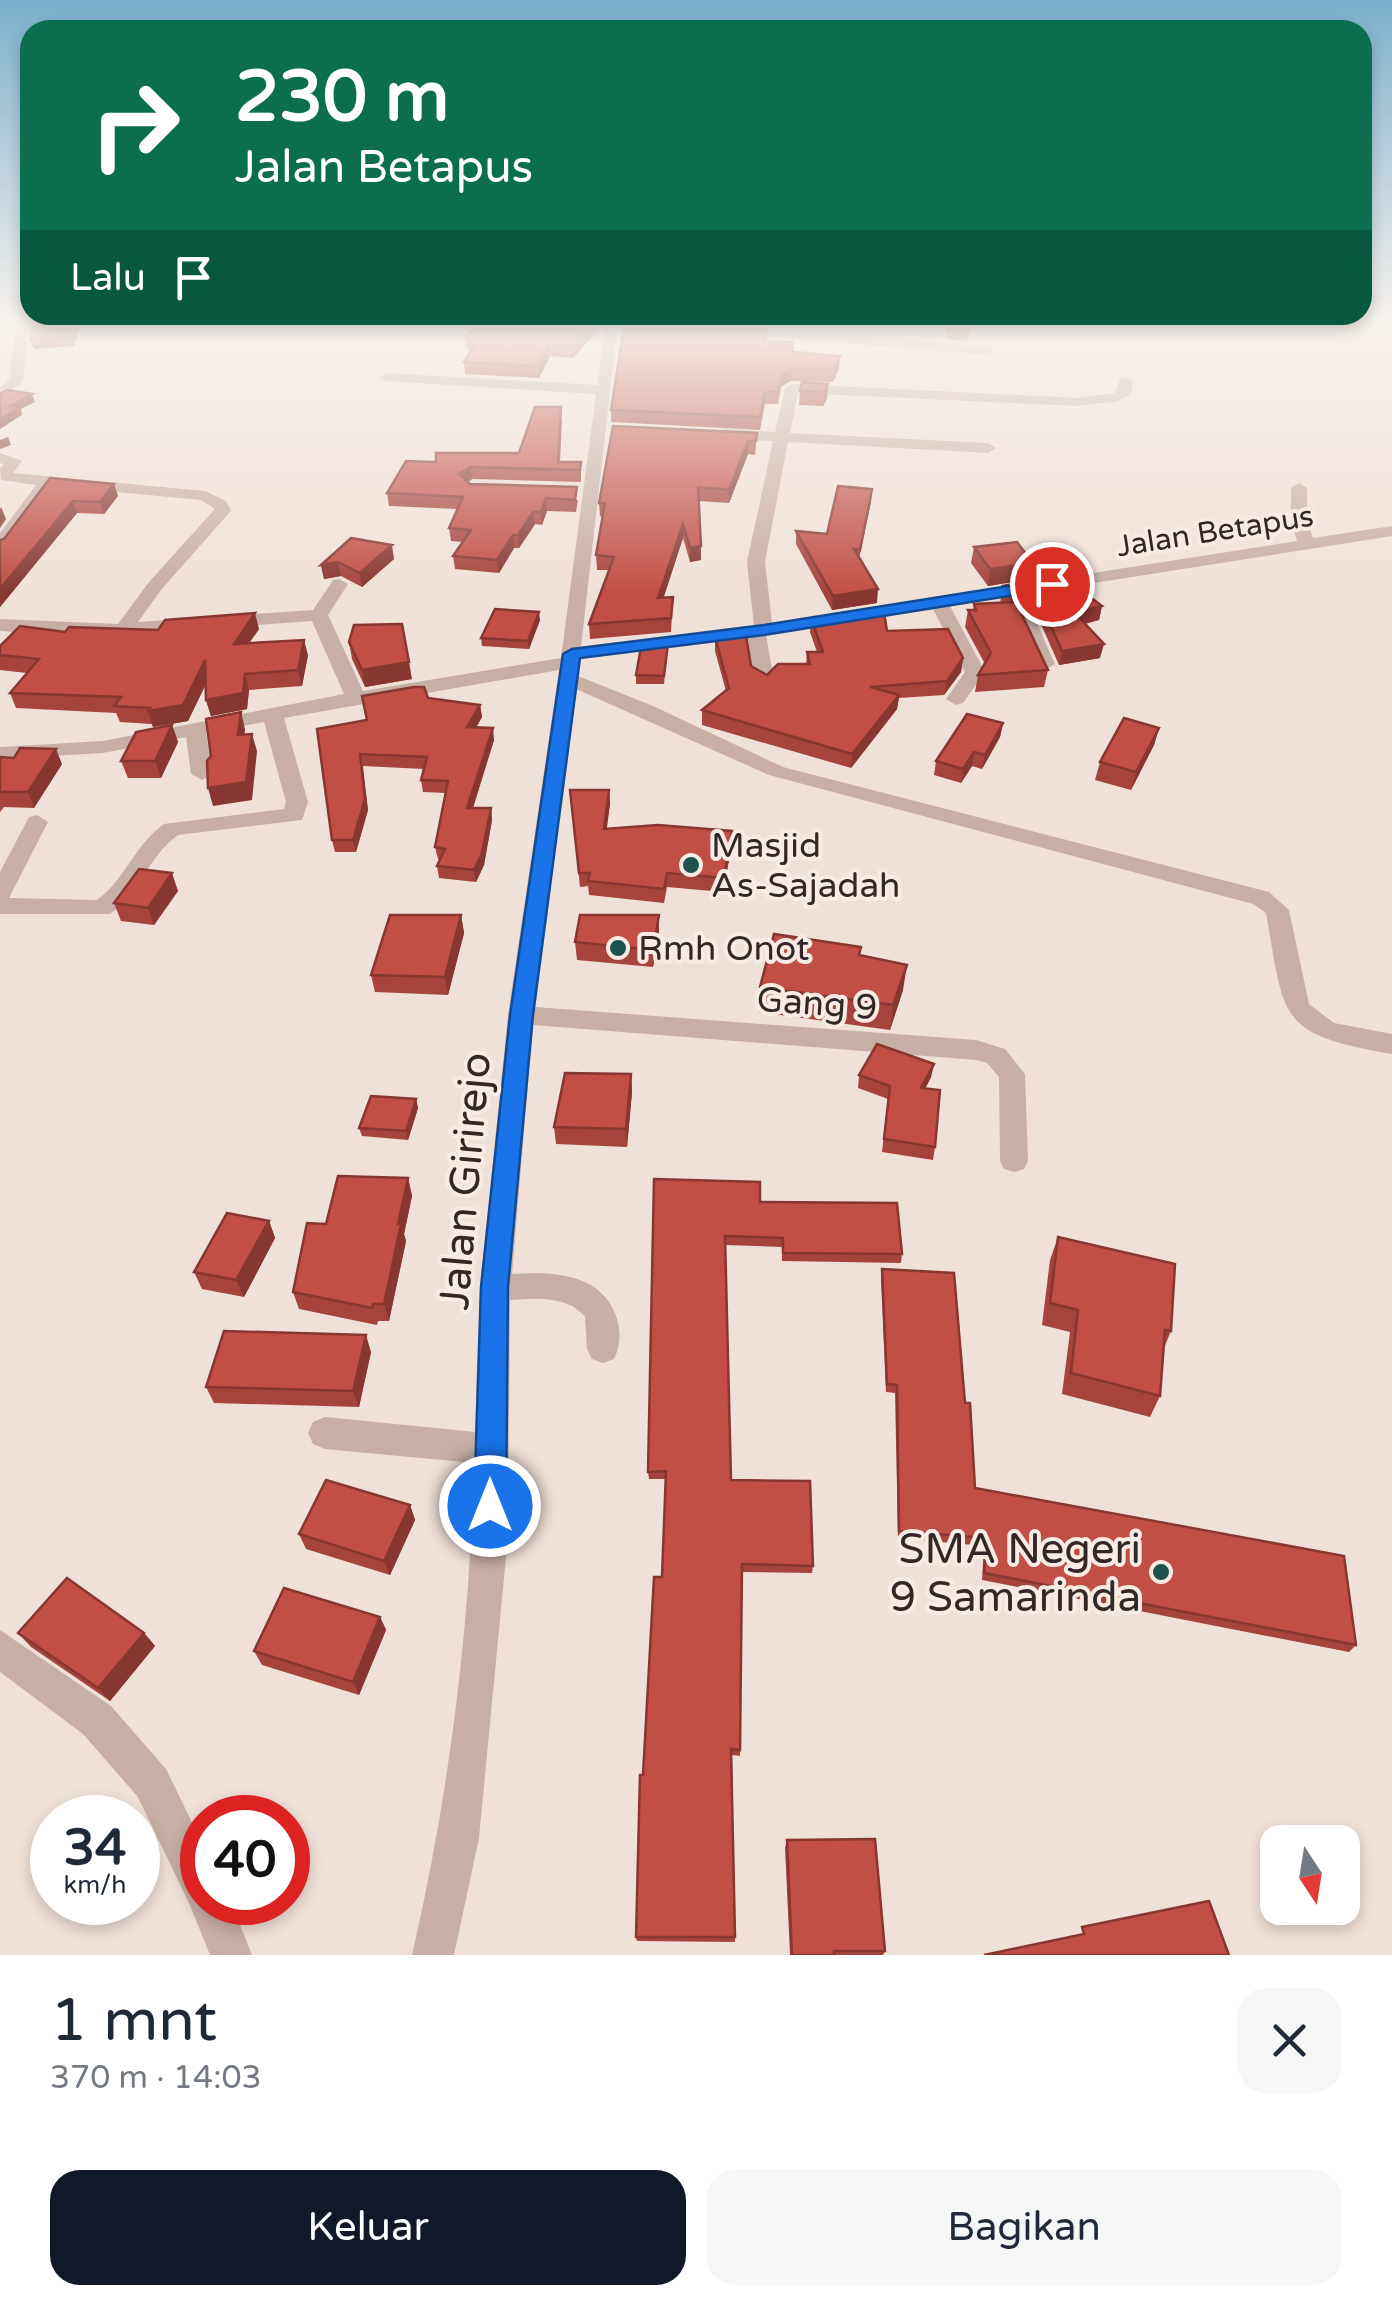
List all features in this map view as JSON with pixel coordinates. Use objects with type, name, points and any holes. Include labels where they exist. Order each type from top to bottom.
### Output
[{"type":"street","name":"Jalan Girirejo","points":[[433,1955],[459,1838],[490,1536],[494,1287],[522,1015],[602,412]]},
{"type":"street","points":[[764,680],[756,562],[786,412]]},
{"type":"street","points":[[600,430],[620,430]]},
{"type":"street","points":[[712,433],[988,448]]},
{"type":"street","points":[[0,458],[14,461],[4,476],[205,496],[220,504],[222,510],[155,586],[124,629]]},
{"type":"street","points":[[0,545],[48,480]]},
{"type":"street","points":[[1299,488],[1298,521],[1306,544]]},
{"type":"street","points":[[572,491],[592,492]]},
{"type":"street","name":"Jalan Betapus","points":[[0,753],[102,747],[356,698],[760,630],[1392,531]]},
{"type":"street","points":[[319,614],[339,584]]},
{"type":"street","points":[[1013,590],[1045,664]]},
{"type":"street","points":[[939,602],[975,672],[956,698]]},
{"type":"street","points":[[0,625],[124,629],[319,614]]},
{"type":"street","points":[[319,614],[356,698]]},
{"type":"street","points":[[570,665],[646,710],[776,771],[1261,898],[1277,910],[1288,994],[1300,1015],[1346,1037],[1392,1044]]},
{"type":"street","points":[[0,906],[102,908],[116,898],[156,840],[172,829],[294,815],[297,802],[272,713]]},
{"type":"street","points":[[194,728],[202,774]]},
{"type":"street","points":[[0,894],[38,822]]},
{"type":"street","name":"Gang 9","points":[[522,1015],[976,1050],[996,1056],[1012,1074],[1014,1161]]},
{"type":"street","points":[[494,1287],[574,1290],[588,1297],[601,1314],[603,1349]]},
{"type":"street","points":[[325,1433],[490,1449]]},
{"type":"street","points":[[0,1649],[97,1720],[152,1782],[180,1840]]},
{"type":"street","points":[[219,1925],[231,1955]]},
{"type":"building","points":[[533,412],[561,412],[558,462],[581,462],[580,470],[471,467],[459,474],[470,484],[577,487],[575,500],[546,498],[541,512],[533,512],[497,560],[453,556],[471,530],[449,528],[463,497],[387,493],[406,461],[436,462],[436,453],[519,453]]},
{"type":"building","points":[[659,412],[761,412],[760,417]]},
{"type":"building","points":[[613,426],[757,433],[756,441],[748,441],[729,490],[698,487],[701,546],[690,548],[683,524],[658,598],[673,597],[671,618],[589,624],[614,557],[596,555],[605,503],[599,503]]},
{"type":"building","points":[[50,478],[114,484],[100,502],[73,501],[0,589],[0,540]]},
{"type":"building","points":[[838,486],[872,489],[860,550],[854,549],[878,589],[833,596],[796,531],[827,534]]},
{"type":"building","points":[[351,538],[392,545],[360,573],[338,562],[321,565]]},
{"type":"building","points":[[1017,542],[1033,563],[990,569],[974,547]]},
{"type":"building","points":[[1045,581],[1049,586],[1070,582],[1102,606],[1075,613],[1104,644],[1062,651],[1032,583]]},
{"type":"building","points":[[1008,585],[1048,670],[978,675],[991,653],[968,610],[976,610],[974,604],[1015,602],[1003,586]]},
{"type":"building","points":[[883,607],[887,631],[948,629],[963,658],[947,681],[870,687],[899,695],[852,754],[702,710],[729,688],[715,637],[746,635],[751,666],[767,675],[778,664],[810,664],[807,652],[823,652],[811,618]]},
{"type":"building","points":[[495,609],[539,612],[528,641],[481,638]]},
{"type":"building","points":[[255,613],[234,644],[304,640],[298,670],[245,674],[243,693],[206,700],[205,660],[183,705],[148,711],[150,708],[114,706],[121,697],[10,693],[39,659],[0,655],[0,646],[20,626],[65,632],[69,627],[158,630],[165,620]]},
{"type":"building","points":[[402,624],[409,662],[362,670],[349,642],[354,625]]},
{"type":"building","points":[[668,643],[664,676],[636,675],[641,647]]},
{"type":"building","points":[[424,687],[428,698],[480,705],[467,727],[493,728],[467,808],[491,808],[482,853],[474,870],[437,866],[445,849],[435,847],[448,781],[421,780],[427,757],[360,754],[365,799],[353,840],[332,840],[317,729],[367,720],[362,696]]},
{"type":"building","points":[[241,712],[238,735],[252,734],[246,782],[208,788],[207,761],[211,756],[206,719]]},
{"type":"building","points":[[967,714],[1003,723],[985,755],[974,752],[963,769],[936,761]]},
{"type":"building","points":[[1124,718],[1159,728],[1136,772],[1100,762]]},
{"type":"building","points":[[172,725],[155,761],[121,761],[136,732]]},
{"type":"building","points":[[20,748],[56,749],[28,792],[0,792],[0,757],[14,758]]},
{"type":"building","points":[[570,790],[609,790],[604,829],[658,825],[732,831],[724,878],[667,873],[664,889],[588,881],[590,873],[579,873]]},
{"type":"building","points":[[139,869],[172,873],[148,908],[114,903]]},
{"type":"building","points":[[390,915],[461,915],[445,977],[371,975]]},
{"type":"building","points":[[580,915],[659,915],[653,950],[575,942]]},
{"type":"building","points":[[774,934],[861,947],[859,955],[907,965],[893,1005],[760,987]]},
{"type":"building","points":[[877,1044],[934,1064],[921,1088],[940,1090],[935,1147],[884,1139],[890,1086],[859,1075]]},
{"type":"building","points":[[565,1073],[631,1074],[626,1129],[554,1127]]},
{"type":"building","points":[[371,1096],[416,1099],[406,1131],[359,1128]]},
{"type":"building","points":[[338,1176],[408,1178],[384,1304],[373,1304],[372,1308],[293,1292],[307,1223],[326,1224]]},
{"type":"building","points":[[654,1179],[760,1182],[760,1202],[897,1203],[902,1254],[783,1253],[783,1238],[725,1236],[731,1480],[810,1481],[813,1566],[742,1564],[740,1750],[731,1749],[735,1937],[636,1937],[640,1775],[654,1577],[662,1577],[666,1471],[648,1472]]},
{"type":"building","points":[[227,1213],[269,1221],[236,1280],[194,1272]]},
{"type":"building","points":[[1058,1237],[1175,1264],[1171,1331],[1165,1330],[1160,1396],[1071,1373],[1078,1310],[1050,1303]]},
{"type":"building","points":[[882,1269],[954,1273],[965,1403],[970,1403],[975,1488],[1344,1556],[1356,1645],[984,1573],[986,1538],[899,1531],[897,1385],[887,1384]]},
{"type":"building","points":[[224,1331],[366,1335],[353,1391],[206,1387]]},
{"type":"building","points":[[326,1480],[410,1505],[384,1561],[299,1534]]},
{"type":"building","points":[[67,1578],[144,1633],[98,1688],[18,1633]]},
{"type":"building","points":[[284,1588],[380,1617],[353,1682],[254,1651]]},
{"type":"building","points":[[875,1839],[885,1951],[792,1955],[787,1840]]},
{"type":"building","points":[[1209,1901],[1229,1955],[984,1955],[1084,1934],[1082,1927]]},
{"type":"place","name":"Masjid As-Sajadah","points":[[691,865]]},
{"type":"place","name":"Rmh Onot","points":[[618,948]]},
{"type":"place","name":"SMA Negeri 9 Samarinda","points":[[1161,1572]]},
{"type":"route","points":[[490,1506],[494,1287],[522,1015],[572,654],[764,630],[1052,584]]}]
